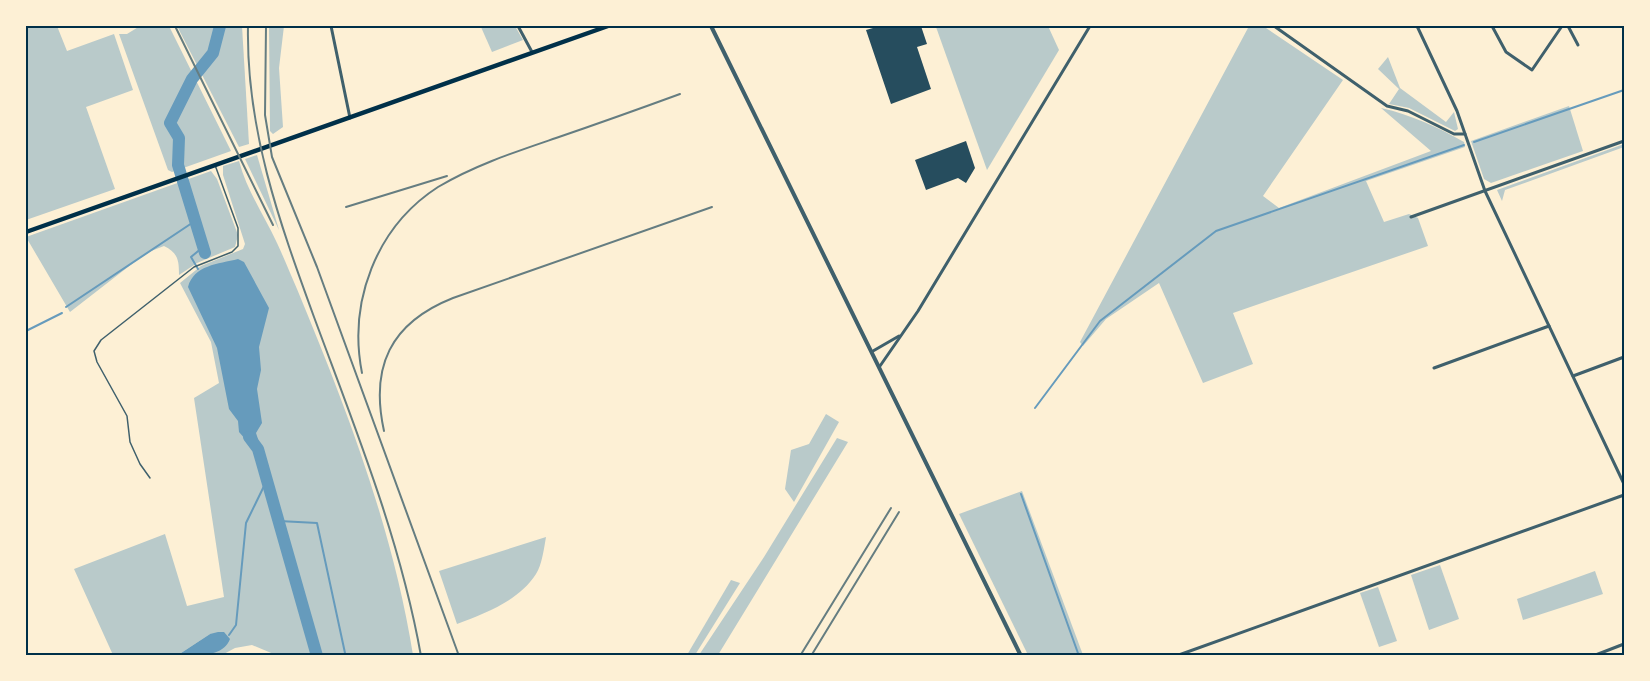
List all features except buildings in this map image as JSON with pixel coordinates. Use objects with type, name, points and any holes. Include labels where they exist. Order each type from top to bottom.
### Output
[{"type":"main road","points":[[26,232],[608,26]]},
{"type":"street","points":[[330,26],[350,118]]},
{"type":"street","points":[[518,26],[532,52]]},
{"type":"street","points":[[711,26],[873,351],[1021,656]]},
{"type":"street","points":[[880,366],[903,333],[1090,26]]},
{"type":"street","points":[[1274,26],[1387,106],[1408,111],[1454,134],[1465,134]]},
{"type":"street","points":[[1417,26],[1465,134],[1485,191],[1624,484]]},
{"type":"street","points":[[1492,26],[1506,52],[1532,70],[1562,26]]},
{"type":"street","points":[[1568,26],[1578,45]]},
{"type":"street","points":[[1412,217],[1624,141]]},
{"type":"street","points":[[1434,368],[1549,327]]},
{"type":"street","points":[[873,351],[888,345],[903,333]]},
{"type":"street","points":[[1573,376],[1624,357]]},
{"type":"street","points":[[1176,656],[1624,495]]},
{"type":"street","points":[[1593,656],[1624,644]]},
{"type":"lane","points":[[150,478],[140,464],[130,442],[127,416],[97,362],[94,351],[101,340],[194,267],[232,252],[240,243],[238,228],[214,165]]},
{"type":"shaded area","points":[[26,26],[57,26],[67,51],[114,34],[133,90],[86,107],[115,189],[26,220]]},
{"type":"shaded area","points":[[140,26],[169,26],[231,151],[172,172],[168,170],[119,34],[127,34]]},
{"type":"shaded area","points":[[177,26],[242,26],[249,144],[239,147]]},
{"type":"shaded area","points":[[269,26],[284,26],[279,68],[283,127],[273,134],[270,131]]},
{"type":"shaded area","points":[[515,26],[523,40],[492,52],[481,27]]},
{"type":"shaded area","points":[[1048,26],[1059,50],[987,170],[936,27]]},
{"type":"shaded area","points":[[1245,26],[1263,26],[1343,80],[1263,196],[1279,208],[1431,151],[1381,108],[1434,126],[1464,142],[1465,147],[1366,181],[1384,222],[1409,214],[1418,218],[1428,246],[1233,313],[1253,364],[1203,383],[1159,283],[1106,319],[1083,346],[1080,342],[1248,28]]},
{"type":"shaded area","points":[[1388,57],[1400,88],[1446,122],[1454,112],[1458,129],[1455,131],[1409,108],[1389,104],[1399,89],[1378,69]]},
{"type":"shaded area","points":[[1569,106],[1583,151],[1491,183],[1484,179],[1471,141]]},
{"type":"shaded area","points":[[1624,144],[1624,147],[1505,190],[1502,201],[1497,190]]},
{"type":"shaded area","points":[[257,155],[279,230],[245,159]]},
{"type":"shaded area","points":[[239,161],[251,193],[277,243],[297,289],[350,423],[393,561],[413,655],[276,655],[252,645],[235,648],[222,655],[207,655],[221,649],[210,634],[178,655],[113,655],[74,569],[165,534],[187,606],[224,597],[194,398],[219,383],[211,342],[180,283],[201,266],[243,249],[245,244],[223,175],[223,166]]},
{"type":"shaded area","points":[[211,171],[217,179],[238,235],[235,247],[197,263],[179,275],[177,258],[169,249],[164,246],[146,253],[70,312],[26,237]]},
{"type":"shaded area","points":[[826,414],[839,422],[794,502],[785,489],[791,450],[809,444]]},
{"type":"shaded area","points":[[837,438],[848,442],[718,655],[699,655],[764,557]]},
{"type":"shaded area","points":[[1022,491],[1083,655],[1028,655],[959,514]]},
{"type":"shaded area","points":[[546,537],[540,566],[520,592],[501,605],[457,624],[439,571]]},
{"type":"shaded area","points":[[1440,565],[1459,619],[1429,630],[1411,575]]},
{"type":"shaded area","points":[[1595,571],[1603,594],[1523,620],[1517,599]]},
{"type":"shaded area","points":[[731,580],[740,583],[695,655],[687,655]]},
{"type":"shaded area","points":[[1378,587],[1397,641],[1379,647],[1360,593]]},
{"type":"water","points":[[238,259],[244,262],[269,308],[259,347],[261,370],[257,389],[262,423],[256,433],[260,445],[258,449],[239,432],[238,421],[229,409],[217,348],[188,287],[191,280],[201,270]]},
{"type":"water","points":[[224,632],[230,639],[221,650],[192,656],[178,655],[210,634]]},
{"type":"waterway","points":[[205,253],[178,165],[179,138],[170,123],[192,79],[213,53],[220,26]]},
{"type":"waterway","points":[[1474,142],[1624,90]]},
{"type":"waterway","points":[[1035,408],[1100,321],[1216,231],[1464,145]]},
{"type":"waterway","points":[[66,307],[195,221]]},
{"type":"waterway","points":[[198,269],[191,257],[203,247]]},
{"type":"waterway","points":[[26,331],[62,313]]},
{"type":"waterway","points":[[249,437],[258,449],[317,656]]},
{"type":"waterway","points":[[229,635],[236,625],[246,523],[267,480]]},
{"type":"waterway","points":[[1021,494],[1079,656]]},
{"type":"waterway","points":[[279,521],[317,523],[345,653]]},
{"type":"railway","points":[[175,26],[273,225]]},
{"type":"railway","points":[[248,26],[253,101],[267,174],[289,246],[389,526],[421,656]]},
{"type":"railway","points":[[266,26],[265,115],[272,157],[317,267],[459,656]]},
{"type":"railway","points":[[362,373],[359,320],[364,293],[383,245],[398,223],[416,204],[438,187],[481,166],[680,94]]},
{"type":"railway","points":[[346,207],[447,176]]},
{"type":"railway","points":[[384,431],[380,408],[383,367],[400,334],[431,308],[453,298],[712,207]]},
{"type":"railway","points":[[800,656],[891,508]]},
{"type":"railway","points":[[811,656],[899,512]]}]
